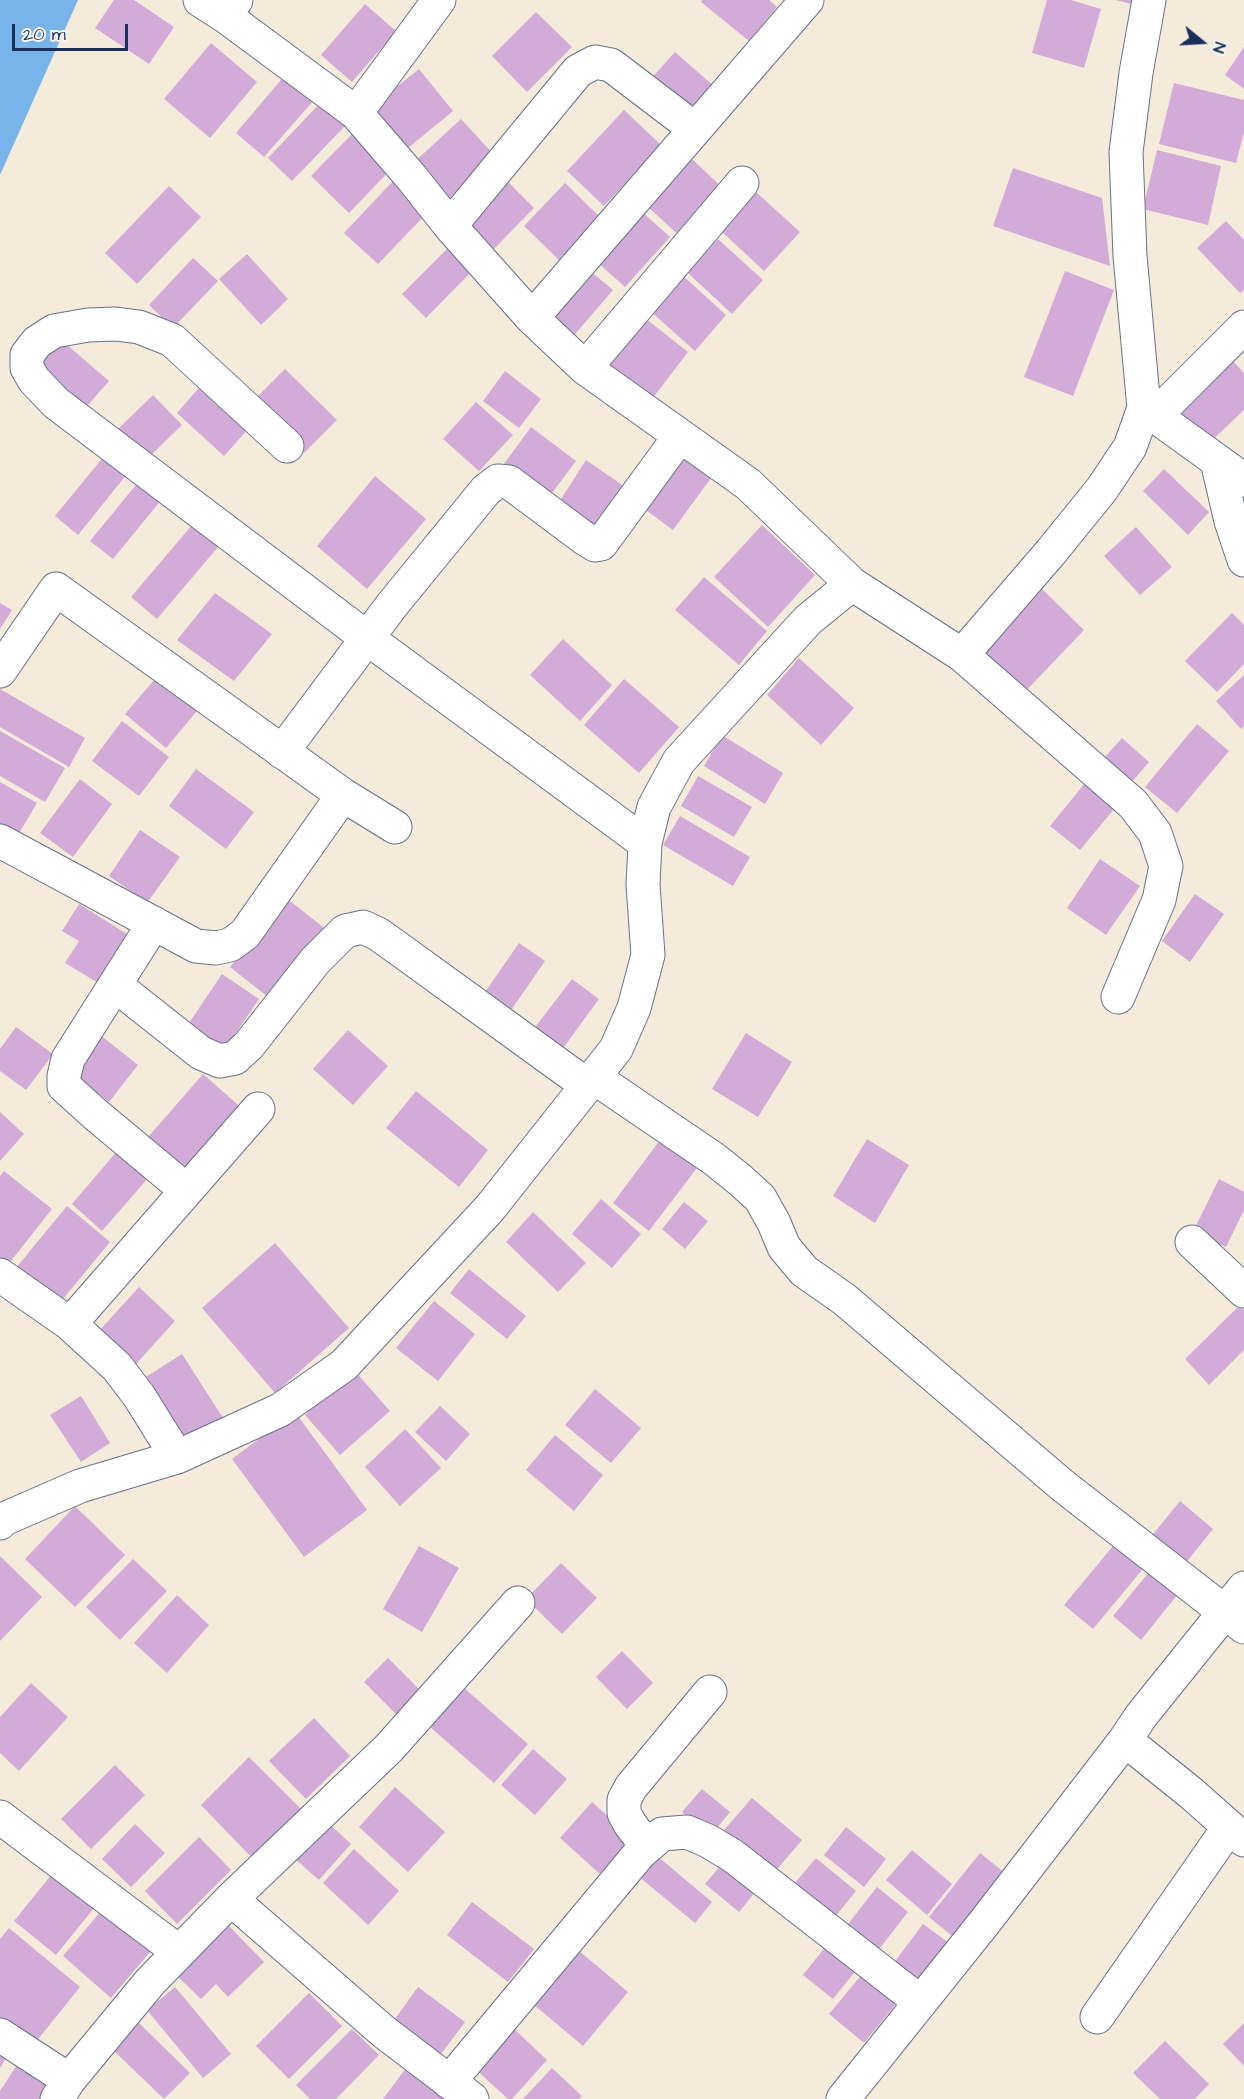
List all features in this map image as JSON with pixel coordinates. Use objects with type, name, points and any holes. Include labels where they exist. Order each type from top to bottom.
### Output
[{"type":"street","points":[[356,113],[439,0]]},
{"type":"street","points":[[532,318],[807,0]]},
{"type":"street","points":[[1149,0],[1136,73],[1126,152],[1130,256],[1149,412],[1244,480]]},
{"type":"street","points":[[220,5],[356,113],[450,226],[532,318],[585,368],[748,484],[852,584],[962,655],[1133,804],[1155,833],[1166,866],[1159,900],[1118,997]]},
{"type":"street","points":[[450,226],[578,71],[595,62],[611,65],[695,129]]},
{"type":"street","points":[[585,368],[742,183]]},
{"type":"street","points":[[287,446],[172,340],[139,327],[116,324],[88,325],[54,331],[37,342],[27,355],[27,368],[34,380],[56,403],[367,638],[645,843]]},
{"type":"street","points":[[962,655],[1102,489],[1131,447],[1149,412],[1244,327]]},
{"type":"street","points":[[282,752],[367,638],[486,490],[498,482],[509,482],[584,538],[595,545],[601,544],[680,436]]},
{"type":"street","points":[[1217,461],[1231,521],[1244,560]]},
{"type":"street","points":[[0,1523],[4,1519],[80,1486],[177,1457],[280,1410],[344,1365],[490,1208],[616,1049],[634,1008],[648,955],[643,885],[645,843],[654,807],[680,762],[808,620],[852,584]]},
{"type":"street","points":[[0,671],[56,589],[343,795],[395,827]]},
{"type":"street","points":[[0,841],[196,946],[216,948],[230,945],[245,934],[343,795]]},
{"type":"street","points":[[154,923],[68,1059],[64,1086],[186,1190]]},
{"type":"street","points":[[115,985],[201,1053],[220,1061],[235,1058],[249,1045],[315,961],[345,931],[363,927],[378,934],[591,1082],[714,1159],[740,1179],[759,1198],[774,1223],[784,1247],[804,1271],[844,1299],[1062,1485],[1237,1608],[1141,1716],[984,1923],[919,2001],[843,2099]]},
{"type":"street","points":[[70,1324],[258,1109]]},
{"type":"street","points":[[1192,1242],[1244,1291]]},
{"type":"street","points":[[0,1275],[70,1324],[117,1367],[139,1396],[177,1457]]},
{"type":"street","points":[[0,2035],[63,2089],[150,1982],[231,1899],[389,1748],[518,1603]]},
{"type":"street","points":[[647,1847],[624,1813],[624,1800],[632,1787],[710,1692]]},
{"type":"street","points":[[1097,2017],[1236,1833],[1125,1740]]},
{"type":"street","points":[[0,1817],[179,1952]]},
{"type":"street","points":[[231,1899],[384,2032],[461,2090],[640,1853],[662,1834],[687,1832],[733,1856],[919,2001]]},
{"type":"water","points":[[0,0],[78,0],[0,175]]},
{"type":"building","points":[[114,0],[134,0],[174,27],[149,64],[95,28]]},
{"type":"building","points":[[702,0],[769,0],[777,7],[749,41],[701,2]]},
{"type":"building","points":[[1047,0],[1071,0],[1101,9],[1084,68],[1032,53]]},
{"type":"building","points":[[1116,0],[1132,0],[1131,4]]},
{"type":"building","points":[[365,4],[396,31],[352,82],[321,55]]},
{"type":"building","points":[[536,12],[572,47],[527,92],[492,56]]},
{"type":"building","points":[[211,43],[257,82],[210,138],[164,99]]},
{"type":"building","points":[[1244,47],[1244,89],[1225,75]]},
{"type":"building","points":[[675,52],[716,88],[689,119],[648,82]]},
{"type":"building","points":[[419,69],[453,111],[402,153],[368,110]]},
{"type":"building","points":[[286,74],[315,99],[264,157],[236,133]]},
{"type":"building","points":[[1174,83],[1244,100],[1244,132],[1236,163],[1159,144]]},
{"type":"building","points":[[322,101],[346,125],[292,181],[268,158]]},
{"type":"building","points":[[624,110],[661,145],[604,206],[567,171]]},
{"type":"building","points":[[461,119],[495,156],[445,202],[411,165]]},
{"type":"building","points":[[355,131],[393,167],[349,213],[311,176]]},
{"type":"building","points":[[1157,150],[1221,166],[1208,225],[1143,209]]},
{"type":"building","points":[[691,158],[728,193],[685,241],[647,206]]},
{"type":"building","points":[[1013,168],[1102,198],[1110,266],[993,226]]},
{"type":"building","points":[[506,180],[534,208],[491,252],[463,224]]},
{"type":"building","points":[[393,181],[427,213],[378,264],[344,233]]},
{"type":"building","points":[[565,183],[601,218],[560,261],[524,226]]},
{"type":"building","points":[[169,186],[201,217],[137,284],[105,253]]},
{"type":"building","points":[[756,192],[800,232],[764,271],[720,230]]},
{"type":"building","points":[[642,212],[670,237],[625,287],[597,262]]},
{"type":"building","points":[[1226,221],[1244,240],[1244,290],[1240,293],[1197,248]]},
{"type":"building","points":[[718,239],[763,280],[732,314],[687,272]]},
{"type":"building","points":[[452,244],[475,268],[426,318],[402,294]]},
{"type":"building","points":[[247,254],[288,299],[261,325],[219,279]]},
{"type":"building","points":[[193,258],[218,281],[173,328],[149,305]]},
{"type":"building","points":[[589,270],[613,290],[570,340],[546,319]]},
{"type":"building","points":[[1065,271],[1114,290],[1073,396],[1024,377]]},
{"type":"building","points":[[681,274],[726,315],[695,351],[649,310]]},
{"type":"building","points":[[645,318],[688,352],[649,403],[605,369]]},
{"type":"building","points":[[59,338],[109,381],[82,412],[32,368]]},
{"type":"building","points":[[1232,360],[1244,373],[1244,410],[1204,448],[1174,415]]},
{"type":"building","points":[[285,369],[337,420],[304,453],[252,402]]},
{"type":"building","points":[[505,371],[541,399],[519,428],[483,401]]},
{"type":"building","points":[[203,383],[251,426],[224,456],[177,413]]},
{"type":"building","points":[[153,395],[182,425],[146,460],[117,430]]},
{"type":"building","points":[[476,402],[513,435],[479,471],[443,439]]},
{"type":"building","points":[[531,427],[576,461],[546,501],[501,468]]},
{"type":"building","points":[[105,455],[127,474],[78,535],[55,516]]},
{"type":"building","points":[[681,455],[711,478],[673,530],[643,508]]},
{"type":"building","points":[[586,460],[631,491],[598,540],[554,510]]},
{"type":"building","points":[[1164,469],[1209,512],[1188,535],[1143,491]]},
{"type":"building","points":[[375,476],[426,519],[367,589],[317,546]]},
{"type":"building","points":[[140,480],[162,499],[113,559],[90,541]]},
{"type":"building","points":[[192,525],[218,547],[157,619],[131,597]]},
{"type":"building","points":[[762,525],[815,575],[768,627],[714,577]]},
{"type":"building","points":[[1136,527],[1172,567],[1140,595],[1104,556]]},
{"type":"building","points":[[704,577],[767,631],[739,665],[675,610]]},
{"type":"building","points":[[1036,583],[1084,630],[1021,696],[973,650]]},
{"type":"building","points":[[215,593],[272,634],[234,681],[177,640]]},
{"type":"building","points":[[0,603],[12,610],[0,629]]},
{"type":"building","points":[[1232,613],[1244,625],[1244,664],[1217,692],[1185,661]]},
{"type":"building","points":[[563,639],[612,685],[580,721],[530,675]]},
{"type":"building","points":[[799,658],[854,708],[821,745],[767,695]]},
{"type":"building","points":[[161,672],[201,706],[166,748],[125,714]]},
{"type":"building","points":[[1244,675],[1244,726],[1241,729],[1216,701]]},
{"type":"building","points":[[624,679],[679,727],[639,773],[584,725]]},
{"type":"building","points":[[0,689],[85,738],[69,767],[0,727]]},
{"type":"building","points":[[122,721],[169,757],[139,796],[92,761]]},
{"type":"building","points":[[1197,724],[1229,751],[1177,813],[1145,787]]},
{"type":"building","points":[[0,731],[65,768],[45,802],[0,776]]},
{"type":"building","points":[[722,735],[783,773],[765,804],[704,766]]},
{"type":"building","points":[[1122,738],[1149,762],[1130,784],[1103,759]]},
{"type":"building","points":[[196,769],[254,812],[226,849],[169,806]]},
{"type":"building","points":[[698,776],[752,807],[734,837],[681,806]]},
{"type":"building","points":[[80,779],[112,804],[73,857],[40,833]]},
{"type":"building","points":[[0,782],[37,803],[15,840],[0,831]]},
{"type":"building","points":[[1085,783],[1115,808],[1080,850],[1050,826]]},
{"type":"building","points":[[680,816],[750,857],[733,886],[663,845]]},
{"type":"building","points":[[140,830],[180,857],[147,903],[109,876]]},
{"type":"building","points":[[1100,859],[1140,886],[1106,935],[1067,908]]},
{"type":"building","points":[[1195,894],[1224,914],[1190,962],[1162,941]]},
{"type":"building","points":[[285,897],[328,931],[273,1001],[230,967]]},
{"type":"building","points":[[79,904],[135,939],[105,987],[65,963],[79,941],[62,931]]},
{"type":"building","points":[[519,943],[545,961],[507,1016],[481,998]]},
{"type":"building","points":[[222,974],[259,999],[223,1052],[187,1026]]},
{"type":"building","points":[[572,979],[599,999],[561,1051],[533,1030]]},
{"type":"building","points":[[16,1027],[53,1054],[26,1090],[0,1071],[0,1049]]},
{"type":"building","points":[[348,1030],[388,1066],[353,1105],[313,1069]]},
{"type":"building","points":[[746,1033],[792,1062],[758,1117],[712,1089]]},
{"type":"building","points":[[99,1034],[138,1065],[109,1102],[70,1071]]},
{"type":"building","points":[[203,1074],[245,1111],[183,1181],[142,1144]]},
{"type":"building","points":[[416,1091],[488,1150],[459,1187],[386,1128]]},
{"type":"building","points":[[0,1112],[24,1134],[0,1161]]},
{"type":"building","points":[[663,1136],[700,1164],[649,1231],[613,1203]]},
{"type":"building","points":[[867,1139],[909,1165],[875,1223],[833,1196]]},
{"type":"building","points":[[118,1150],[149,1177],[102,1231],[72,1204]]},
{"type":"building","points":[[4,1171],[52,1209],[7,1266],[0,1260],[0,1176]]},
{"type":"building","points":[[1219,1179],[1244,1192],[1244,1210],[1226,1247],[1193,1232]]},
{"type":"building","points":[[601,1199],[641,1234],[612,1268],[572,1234]]},
{"type":"building","points":[[684,1202],[708,1221],[685,1249],[662,1229]]},
{"type":"building","points":[[67,1206],[110,1242],[58,1305],[15,1269]]},
{"type":"building","points":[[533,1212],[586,1263],[558,1292],[506,1242]]},
{"type":"building","points":[[275,1243],[349,1328],[275,1393],[202,1308]]},
{"type":"building","points":[[469,1269],[526,1316],[507,1339],[450,1293]]},
{"type":"building","points":[[139,1287],[175,1321],[136,1364],[99,1331]]},
{"type":"building","points":[[434,1301],[475,1334],[438,1381],[396,1348]]},
{"type":"building","points":[[1240,1305],[1244,1310],[1244,1350],[1209,1385],[1185,1359]]},
{"type":"building","points":[[182,1354],[223,1418],[178,1447],[138,1382]]},
{"type":"building","points":[[354,1370],[390,1411],[340,1455],[305,1415]]},
{"type":"building","points":[[595,1389],[641,1428],[611,1463],[565,1425]]},
{"type":"building","points":[[81,1396],[110,1443],[81,1462],[50,1415]]},
{"type":"building","points":[[440,1406],[470,1434],[446,1461],[415,1432]]},
{"type":"building","points":[[295,1412],[367,1510],[304,1557],[232,1459]]},
{"type":"building","points":[[405,1429],[441,1468],[400,1506],[365,1467]]},
{"type":"building","points":[[555,1435],[603,1475],[574,1511],[526,1470]]},
{"type":"building","points":[[1180,1501],[1213,1529],[1180,1570],[1146,1543]]},
{"type":"building","points":[[75,1506],[125,1555],[75,1607],[25,1559]]},
{"type":"building","points":[[1118,1540],[1147,1564],[1093,1629],[1064,1605]]},
{"type":"building","points":[[419,1546],[459,1568],[422,1632],[383,1609]]},
{"type":"building","points":[[0,1556],[42,1597],[0,1641]]},
{"type":"building","points":[[133,1559],[167,1591],[120,1640],[86,1607]]},
{"type":"building","points":[[561,1563],[597,1598],[562,1634],[526,1599]]},
{"type":"building","points":[[1150,1571],[1178,1594],[1141,1640],[1113,1616]]},
{"type":"building","points":[[177,1595],[209,1625],[167,1673],[134,1643]]},
{"type":"building","points":[[622,1651],[653,1683],[627,1709],[596,1677]]},
{"type":"building","points":[[388,1658],[423,1693],[399,1717],[364,1682]]},
{"type":"building","points":[[455,1680],[528,1744],[494,1783],[421,1719]]},
{"type":"building","points":[[31,1683],[68,1717],[19,1771],[0,1753],[0,1717]]},
{"type":"building","points":[[314,1718],[350,1756],[306,1799],[269,1761]]},
{"type":"building","points":[[533,1749],[567,1779],[535,1815],[501,1785]]},
{"type":"building","points":[[249,1757],[302,1810],[253,1859],[201,1805]]},
{"type":"building","points":[[115,1765],[145,1795],[91,1849],[61,1819]]},
{"type":"building","points":[[395,1787],[445,1832],[408,1872],[359,1827]]},
{"type":"building","points":[[702,1789],[730,1812],[710,1837],[682,1812]]},
{"type":"building","points":[[752,1798],[802,1840],[774,1873],[724,1830]]},
{"type":"building","points":[[592,1802],[632,1838],[600,1874],[560,1838]]},
{"type":"building","points":[[326,1821],[351,1844],[319,1880],[293,1857]]},
{"type":"building","points":[[135,1824],[165,1853],[131,1887],[102,1859]]},
{"type":"building","points":[[846,1827],[886,1859],[864,1887],[824,1855]]},
{"type":"building","points":[[199,1837],[231,1870],[177,1924],[145,1891]]},
{"type":"building","points":[[354,1849],[399,1891],[368,1925],[323,1883]]},
{"type":"building","points":[[912,1850],[952,1884],[927,1915],[886,1880]]},
{"type":"building","points":[[980,1853],[1010,1877],[958,1941],[929,1917]]},
{"type":"building","points":[[656,1855],[712,1902],[695,1923],[638,1876]]},
{"type":"building","points":[[727,1858],[760,1886],[739,1912],[705,1884]]},
{"type":"building","points":[[816,1858],[856,1891],[835,1917],[794,1884]]},
{"type":"building","points":[[52,1874],[94,1908],[56,1955],[14,1921]]},
{"type":"building","points":[[877,1887],[908,1912],[873,1957],[841,1933]]},
{"type":"building","points":[[472,1902],[534,1949],[508,1982],[447,1935]]},
{"type":"building","points":[[107,1904],[155,1946],[111,1998],[63,1956]]},
{"type":"building","points":[[923,1924],[952,1945],[919,1989],[890,1968]]},
{"type":"building","points":[[229,1926],[264,1962],[228,1997],[216,1984],[201,1999],[178,1977]]},
{"type":"building","points":[[9,1928],[80,1987],[31,2048],[0,2023],[0,1939]]},
{"type":"building","points":[[830,1941],[861,1964],[833,1999],[803,1975]]},
{"type":"building","points":[[578,1950],[628,1992],[583,2046],[533,2004]]},
{"type":"building","points":[[868,1967],[903,1995],[864,2043],[829,2014]]},
{"type":"building","points":[[175,1987],[231,2054],[203,2078],[147,2010]]},
{"type":"building","points":[[418,1987],[465,2022],[441,2054],[395,2019]]},
{"type":"building","points":[[309,1993],[342,2026],[289,2079],[256,2046]]},
{"type":"building","points":[[138,2022],[190,2073],[164,2099],[112,2049]]},
{"type":"building","points":[[1244,2023],[1244,2066],[1223,2044]]},
{"type":"building","points":[[511,2026],[547,2060],[512,2099],[508,2099],[473,2067]]},
{"type":"building","points":[[352,2029],[379,2055],[336,2099],[310,2099],[296,2085]]},
{"type":"building","points":[[1165,2041],[1209,2084],[1195,2099],[1160,2099],[1133,2073]]},
{"type":"building","points":[[0,2050],[8,2055],[0,2068]]},
{"type":"building","points":[[409,2064],[448,2099],[383,2099]]},
{"type":"building","points":[[17,2065],[52,2088],[44,2099],[0,2099],[0,2091]]},
{"type":"building","points":[[552,2068],[582,2096],[579,2099],[523,2099]]}]
